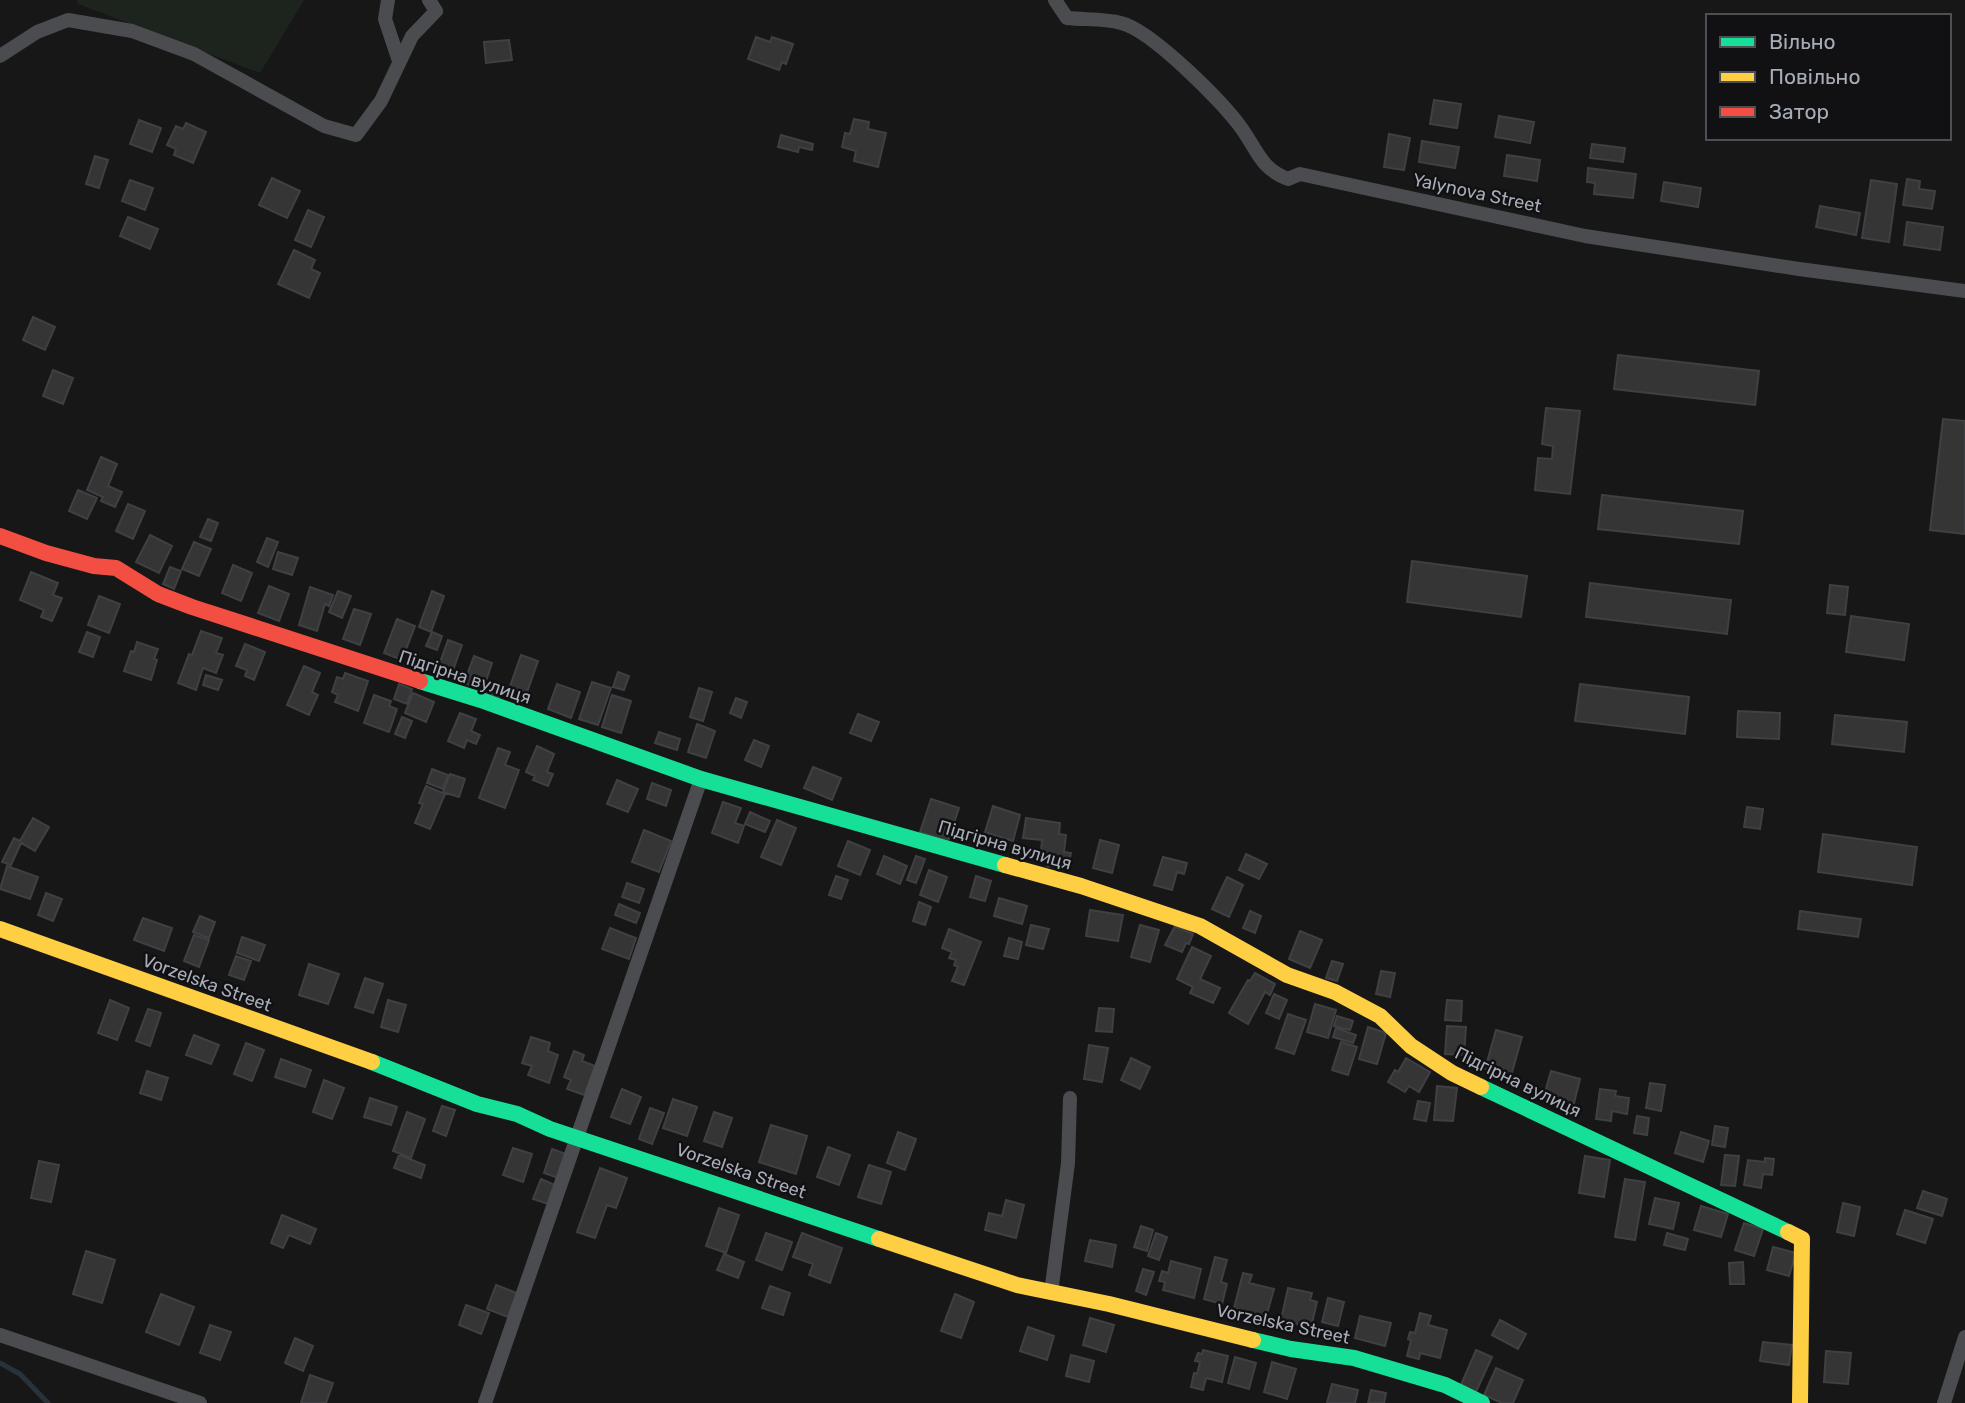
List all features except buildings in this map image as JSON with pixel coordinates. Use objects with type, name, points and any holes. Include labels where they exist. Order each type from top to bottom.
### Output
[{"type":"street","points":[[388,0],[385,19],[399,61]]},
{"type":"street","points":[[0,56],[37,32],[68,20],[132,31],[194,54],[324,126],[356,135],[381,101],[412,36],[436,11],[429,0]]},
{"type":"street","name":"Yalynova Street","points":[[1055,0],[1067,18],[1123,23],[1156,43],[1220,103],[1240,126],[1260,160],[1276,175],[1288,179],[1300,174],[1585,236],[1965,291]]},
{"type":"street","name":"Підгірна вулиця","points":[[0,536],[46,553],[94,566],[116,568],[158,594],[192,607],[481,700],[701,779],[1081,886],[1200,926],[1287,975],[1335,992],[1380,1016],[1410,1046],[1452,1073],[1802,1240],[1800,1403]]},
{"type":"street","points":[[485,1403],[701,779]]},
{"type":"street","name":"Vorzelska Street","points":[[0,929],[400,1072],[477,1104],[517,1114],[550,1129],[1004,1280],[1291,1349],[1354,1358],[1445,1384],[1482,1403]]},
{"type":"street","points":[[1051,1293],[1068,1163],[1070,1098]]},
{"type":"street","points":[[0,1335],[200,1403]]},
{"type":"street","points":[[1944,1403],[1965,1337]]},
{"type":"shaded area","points":[[77,0],[304,0],[260,73],[78,4]]},
{"type":"waterway","points":[[0,1363],[20,1374],[48,1403]]},
{"type":"traffic: fast","points":[[420,681],[481,700],[701,779],[1005,865]]},
{"type":"traffic: fast","points":[[372,1062],[477,1104],[517,1114],[550,1129],[879,1239]]},
{"type":"traffic: fast","points":[[1481,1087],[1788,1232]]},
{"type":"traffic: fast","points":[[1253,1340],[1291,1349],[1354,1358],[1445,1385],[1482,1403]]},
{"type":"traffic: slow","points":[[1005,865],[1081,886],[1200,926],[1287,975],[1335,992],[1380,1016],[1411,1046],[1452,1073],[1481,1087]]},
{"type":"traffic: slow","points":[[0,929],[372,1062]]},
{"type":"traffic: slow","points":[[1788,1232],[1802,1239],[1800,1403]]},
{"type":"traffic: slow","points":[[879,1239],[1017,1285],[1109,1304],[1253,1340]]},
{"type":"traffic: jam","points":[[0,536],[46,553],[94,566],[116,568],[158,594],[192,607],[420,681]]}]
